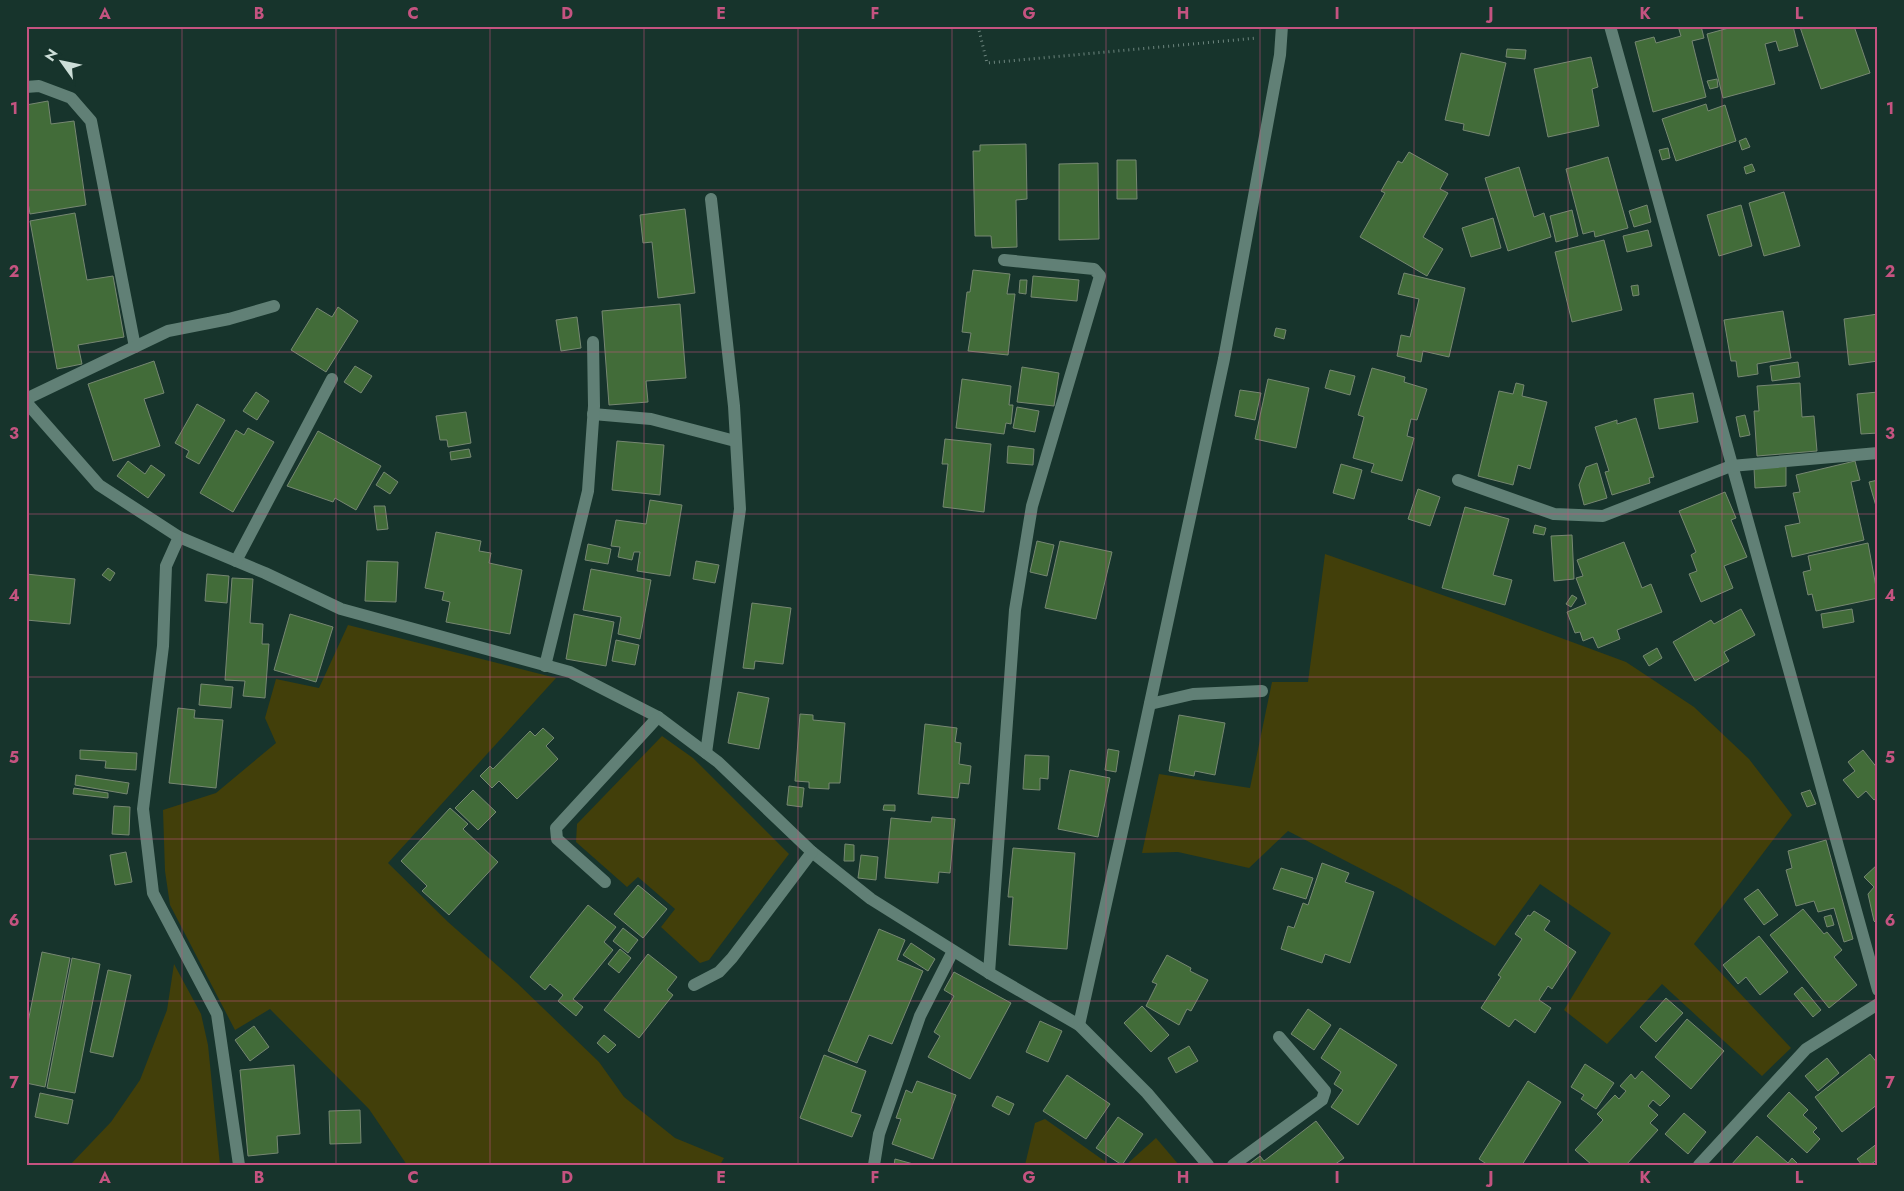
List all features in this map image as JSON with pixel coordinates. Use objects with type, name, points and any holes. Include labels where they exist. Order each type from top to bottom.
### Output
[{"type":"street","points":[[1610,26],[1878,990]]},
{"type":"street","points":[[1079,1025],[1224,359],[1280,55],[1282,31]]},
{"type":"street","points":[[26,87],[39,86],[71,98],[91,121],[135,347]]},
{"type":"street","points":[[706,753],[740,508],[734,406],[711,199]]},
{"type":"street","points":[[989,973],[1015,610],[1032,506],[1100,276],[1094,270],[1004,260]]},
{"type":"street","points":[[274,306],[168,331],[26,401],[99,485],[179,537],[341,609],[570,672],[658,717],[718,762],[812,852],[871,899],[989,973],[1079,1025],[1147,1093],[1208,1165]]},
{"type":"street","points":[[545,666],[588,490],[593,414],[593,342]]},
{"type":"street","points":[[236,561],[332,379]]},
{"type":"street","points":[[593,414],[651,419],[736,441]]},
{"type":"street","points":[[1458,480],[1554,514],[1603,516],[1731,466],[1878,453]]},
{"type":"street","points":[[179,537],[166,566],[163,646],[143,809],[153,893],[217,1014],[239,1165]]},
{"type":"street","points":[[1150,704],[1193,694],[1262,691]]},
{"type":"street","points":[[605,882],[556,839],[556,828],[658,717]]},
{"type":"street","points":[[694,985],[719,972],[732,958],[812,852]]},
{"type":"street","points":[[874,1165],[879,1134],[920,1016],[954,951]]},
{"type":"street","points":[[1698,1165],[1806,1049],[1878,1004]]},
{"type":"street","points":[[1233,1165],[1322,1100],[1325,1091],[1279,1037]]},
{"type":"path","points":[[978,26],[987,63],[1282,31]]},
{"type":"shaded area","points":[[1325,554],[1626,662],[1694,707],[1749,759],[1792,815],[1694,944],[1791,1048],[1762,1076],[1662,984],[1607,1044],[1564,1010],[1611,933],[1540,884],[1495,946],[1400,889],[1288,831],[1249,868],[1178,852],[1142,853],[1159,774],[1250,788],[1272,682],[1308,682]]},
{"type":"shaded area","points":[[348,625],[556,678],[388,863],[448,922],[517,983],[599,1062],[624,1097],[675,1138],[724,1158],[720,1165],[407,1165],[369,1109],[270,1009],[235,1030],[170,905],[165,871],[163,810],[216,793],[276,743],[265,718],[276,679],[319,688]]},
{"type":"shaded area","points":[[662,736],[693,758],[789,854],[709,960],[700,963],[661,927],[675,909],[638,877],[627,887],[576,842],[577,824]]},
{"type":"shaded area","points":[[174,964],[201,1014],[208,1045],[220,1165],[70,1165],[111,1122],[140,1080],[167,1010]]},
{"type":"shaded area","points":[[1045,1119],[1110,1165],[1025,1165],[1035,1123]]},
{"type":"shaded area","points":[[1156,1138],[1179,1165],[1126,1165]]},
{"type":"building","points":[[1678,26],[1701,26],[1704,38],[1692,41],[1706,97],[1653,112],[1635,42],[1654,37],[1656,43],[1681,36]]},
{"type":"building","points":[[1736,26],[1793,26],[1798,46],[1779,51],[1776,41],[1765,44],[1775,84],[1723,98],[1707,34]]},
{"type":"building","points":[[1854,26],[1870,73],[1821,89],[1800,27]]},
{"type":"building","points":[[1507,49],[1526,50],[1525,59],[1506,57]]},
{"type":"building","points":[[1461,53],[1506,63],[1489,136],[1463,130],[1464,124],[1445,120]]},
{"type":"building","points":[[1591,57],[1598,87],[1592,89],[1599,126],[1548,137],[1534,69]]},
{"type":"building","points":[[1717,79],[1718,87],[1710,89],[1707,81]]},
{"type":"building","points":[[48,101],[51,124],[74,121],[86,205],[30,214],[26,191],[26,105]]},
{"type":"building","points":[[1706,104],[1708,111],[1725,105],[1736,141],[1676,161],[1662,119]]},
{"type":"building","points":[[1746,138],[1750,147],[1742,150],[1739,141]]},
{"type":"building","points":[[1026,144],[1027,199],[1016,200],[1017,247],[992,248],[991,236],[975,236],[973,151],[980,151],[980,145]]},
{"type":"building","points":[[1668,148],[1670,158],[1662,160],[1659,150]]},
{"type":"building","points":[[1409,152],[1448,174],[1440,189],[1448,193],[1423,237],[1443,249],[1427,276],[1360,237],[1385,193],[1381,191],[1398,161],[1402,163]]},
{"type":"building","points":[[1608,157],[1628,228],[1595,237],[1594,231],[1583,234],[1566,169]]},
{"type":"building","points":[[1117,160],[1136,160],[1137,199],[1117,199]]},
{"type":"building","points":[[1098,163],[1099,239],[1059,240],[1059,164]]},
{"type":"building","points":[[1752,164],[1755,171],[1746,174],[1744,167]]},
{"type":"building","points":[[1519,167],[1534,217],[1544,213],[1551,237],[1508,251],[1485,178]]},
{"type":"building","points":[[1784,192],[1800,246],[1764,256],[1749,203]]},
{"type":"building","points":[[1647,205],[1651,222],[1634,227],[1629,211]]},
{"type":"building","points":[[1741,205],[1752,246],[1719,256],[1707,215]]},
{"type":"building","points":[[685,209],[695,293],[658,298],[652,242],[643,243],[640,215]]},
{"type":"building","points":[[1572,210],[1578,236],[1556,242],[1550,216]]},
{"type":"building","points":[[75,213],[87,280],[113,276],[124,337],[78,345],[82,364],[57,369],[30,221]]},
{"type":"building","points":[[1493,218],[1501,248],[1471,257],[1462,228]]},
{"type":"building","points":[[1648,230],[1652,246],[1627,252],[1623,236]]},
{"type":"building","points":[[1604,240],[1622,310],[1572,322],[1555,252]]},
{"type":"building","points":[[973,270],[1010,274],[1007,294],[1015,294],[1008,355],[968,351],[971,333],[962,332],[967,292],[970,292]]},
{"type":"building","points":[[1404,273],[1465,288],[1449,357],[1423,351],[1421,362],[1397,356],[1401,335],[1410,337],[1419,299],[1398,294]]},
{"type":"building","points":[[1033,276],[1079,280],[1077,301],[1031,297]]},
{"type":"building","points":[[1020,280],[1027,280],[1026,294],[1019,293]]},
{"type":"building","points":[[1638,285],[1639,295],[1633,296],[1631,286]]},
{"type":"building","points":[[680,304],[686,378],[646,381],[648,402],[609,405],[602,311]]},
{"type":"building","points":[[338,307],[358,321],[326,372],[291,350],[317,308],[332,317]]},
{"type":"building","points":[[1783,311],[1791,358],[1757,364],[1758,374],[1738,377],[1736,361],[1731,361],[1724,320]]},
{"type":"building","points":[[1878,314],[1878,361],[1849,365],[1844,319]]},
{"type":"building","points":[[577,317],[581,348],[561,351],[556,320]]},
{"type":"building","points":[[1276,328],[1286,330],[1284,339],[1274,336]]},
{"type":"building","points":[[154,361],[164,393],[144,399],[160,446],[113,461],[88,384]]},
{"type":"building","points":[[1798,362],[1800,377],[1772,381],[1770,366]]},
{"type":"building","points":[[355,366],[372,376],[361,393],[344,382]]},
{"type":"building","points":[[1022,367],[1059,373],[1054,406],[1017,402]]},
{"type":"building","points":[[1372,368],[1405,377],[1404,382],[1427,389],[1417,420],[1411,419],[1407,436],[1414,438],[1402,481],[1371,472],[1374,464],[1353,458],[1364,417],[1358,415]]},
{"type":"building","points":[[1330,370],[1355,376],[1350,395],[1325,388]]},
{"type":"building","points":[[962,379],[1011,386],[1009,405],[1013,405],[1011,424],[1006,423],[1004,434],[956,428]]},
{"type":"building","points":[[1268,379],[1309,388],[1296,448],[1255,439]]},
{"type":"building","points":[[1516,383],[1524,385],[1522,396],[1547,402],[1530,469],[1518,465],[1513,485],[1478,476],[1499,391],[1513,394]]},
{"type":"building","points":[[1800,383],[1802,417],[1814,416],[1817,451],[1757,456],[1754,411],[1759,411],[1757,386]]},
{"type":"building","points":[[1240,390],[1261,393],[1255,420],[1235,416]]},
{"type":"building","points":[[256,392],[269,401],[257,420],[243,411]]},
{"type":"building","points":[[1878,392],[1878,433],[1861,434],[1857,394]]},
{"type":"building","points":[[1693,393],[1698,422],[1659,429],[1654,399]]},
{"type":"building","points":[[197,404],[225,420],[199,464],[186,457],[189,451],[175,443]]},
{"type":"building","points":[[1017,407],[1039,411],[1035,432],[1013,428]]},
{"type":"building","points":[[466,412],[471,443],[448,447],[447,440],[440,440],[436,416]]},
{"type":"building","points":[[1745,415],[1750,435],[1740,437],[1736,417]]},
{"type":"building","points":[[1636,418],[1654,477],[1649,478],[1650,483],[1612,495],[1605,472],[1609,471],[1595,427],[1617,420],[1617,424]]},
{"type":"building","points":[[248,428],[274,442],[233,512],[200,493],[236,430],[244,435]]},
{"type":"building","points":[[318,431],[381,466],[356,510],[335,498],[333,502],[287,486]]},
{"type":"building","points":[[945,439],[991,444],[984,512],[943,507],[948,464],[942,464]]},
{"type":"building","points":[[617,441],[664,445],[660,495],[612,490]]},
{"type":"building","points":[[1008,446],[1034,449],[1033,465],[1007,463]]},
{"type":"building","points":[[469,449],[471,457],[451,460],[450,452]]},
{"type":"building","points":[[128,461],[145,474],[151,465],[165,475],[148,498],[117,476]]},
{"type":"building","points":[[1855,461],[1860,480],[1851,482],[1864,540],[1792,557],[1785,526],[1800,523],[1793,493],[1800,492],[1796,475]]},
{"type":"building","points":[[1597,463],[1607,498],[1584,505],[1579,485],[1586,467]]},
{"type":"building","points":[[1341,464],[1362,470],[1354,499],[1333,493]]},
{"type":"building","points":[[1786,466],[1786,486],[1755,488],[1754,468]]},
{"type":"building","points":[[384,472],[398,482],[390,494],[376,485]]},
{"type":"building","points":[[1878,480],[1878,513],[1869,482]]},
{"type":"building","points":[[1418,489],[1440,497],[1430,526],[1408,519]]},
{"type":"building","points":[[1725,492],[1736,518],[1731,520],[1747,557],[1724,566],[1733,588],[1701,602],[1689,574],[1697,571],[1691,555],[1696,552],[1679,511]]},
{"type":"building","points":[[650,500],[682,505],[670,576],[637,571],[640,552],[634,552],[632,560],[618,557],[620,547],[611,546],[616,520],[646,524]]},
{"type":"building","points":[[374,506],[385,506],[388,529],[377,530]]},
{"type":"building","points":[[1465,507],[1509,519],[1493,575],[1512,580],[1505,605],[1442,588]]},
{"type":"building","points":[[1535,525],[1546,528],[1544,535],[1533,533]]},
{"type":"building","points":[[436,532],[481,541],[479,551],[491,553],[489,563],[522,570],[510,634],[446,622],[450,602],[442,600],[444,592],[425,588]]},
{"type":"building","points":[[1572,535],[1574,579],[1554,581],[1551,536]]},
{"type":"building","points":[[1037,541],[1054,545],[1047,576],[1030,572]]},
{"type":"building","points":[[1060,541],[1112,552],[1096,619],[1045,608]]},
{"type":"building","points":[[1624,542],[1642,588],[1651,584],[1662,612],[1617,630],[1620,639],[1598,648],[1593,637],[1583,641],[1580,632],[1575,633],[1567,612],[1586,604],[1576,578],[1583,576],[1577,560]]},
{"type":"building","points":[[1868,543],[1878,598],[1816,611],[1812,594],[1808,595],[1803,572],[1811,570],[1808,556]]},
{"type":"building","points":[[588,544],[611,549],[608,564],[585,560]]},
{"type":"building","points":[[367,561],[398,562],[396,602],[365,601]]},
{"type":"building","points":[[696,561],[719,565],[715,583],[693,579]]},
{"type":"building","points":[[108,568],[115,573],[110,581],[102,575]]},
{"type":"building","points":[[591,569],[651,580],[640,639],[618,634],[621,617],[583,610]]},
{"type":"building","points":[[26,574],[75,579],[70,624],[26,620]]},
{"type":"building","points":[[207,574],[229,576],[227,603],[205,601]]},
{"type":"building","points":[[232,578],[253,579],[250,623],[263,624],[262,644],[269,644],[265,698],[243,696],[245,681],[225,680]]},
{"type":"building","points":[[1572,595],[1577,598],[1571,607],[1566,604]]},
{"type":"building","points":[[752,603],[791,608],[783,664],[755,661],[754,669],[743,668]]},
{"type":"building","points":[[1741,609],[1755,635],[1724,652],[1729,661],[1695,681],[1673,642],[1711,620],[1714,624]]},
{"type":"building","points":[[1852,609],[1854,622],[1823,628],[1821,614]]},
{"type":"building","points":[[290,614],[333,627],[316,682],[274,670]]},
{"type":"building","points":[[574,614],[614,622],[606,666],[566,659]]},
{"type":"building","points":[[616,640],[639,645],[635,665],[612,661]]},
{"type":"building","points":[[1657,648],[1662,658],[1649,666],[1643,656]]},
{"type":"building","points":[[201,684],[233,687],[231,708],[199,705]]},
{"type":"building","points":[[738,692],[769,698],[759,749],[728,743]]},
{"type":"building","points":[[178,708],[195,710],[194,718],[223,720],[216,788],[169,783]]},
{"type":"building","points":[[800,714],[813,715],[813,720],[845,723],[840,783],[829,783],[829,789],[809,788],[809,782],[795,781]]},
{"type":"building","points":[[1179,715],[1225,723],[1215,775],[1195,771],[1194,776],[1169,771]]},
{"type":"building","points":[[925,724],[957,728],[955,742],[961,743],[959,764],[971,766],[969,784],[960,783],[958,798],[918,794]]},
{"type":"building","points":[[543,728],[554,738],[546,746],[558,759],[517,799],[499,781],[492,788],[480,776],[490,766],[493,769],[530,731],[535,736]]},
{"type":"building","points":[[1108,749],[1119,751],[1116,772],[1105,770]]},
{"type":"building","points":[[80,750],[137,753],[136,770],[105,768],[106,761],[80,759]]},
{"type":"building","points":[[1863,750],[1878,769],[1878,797],[1874,800],[1866,791],[1858,798],[1843,780],[1855,771],[1848,762]]},
{"type":"building","points":[[1025,755],[1049,756],[1048,779],[1040,778],[1040,790],[1023,789]]},
{"type":"building","points":[[1070,770],[1110,778],[1098,837],[1058,829]]},
{"type":"building","points":[[76,775],[129,783],[127,794],[75,785]]},
{"type":"building","points":[[789,786],[804,788],[802,807],[787,805]]},
{"type":"building","points":[[74,788],[108,793],[108,798],[73,794]]},
{"type":"building","points":[[473,790],[496,812],[478,830],[455,808]]},
{"type":"building","points":[[1810,790],[1816,804],[1807,807],[1801,793]]},
{"type":"building","points":[[884,805],[895,805],[895,811],[883,810]]},
{"type":"building","points":[[114,806],[130,807],[129,835],[112,834]]},
{"type":"building","points":[[450,808],[468,824],[463,829],[498,862],[449,915],[422,891],[427,886],[401,861]]},
{"type":"building","points":[[932,817],[955,819],[950,873],[939,872],[938,883],[885,878],[891,818],[931,822]]},
{"type":"building","points":[[1826,840],[1853,939],[1844,942],[1834,908],[1818,912],[1814,901],[1796,906],[1786,870],[1792,868],[1788,851]]},
{"type":"building","points":[[845,844],[854,845],[854,861],[844,861]]},
{"type":"building","points":[[1013,848],[1075,853],[1067,949],[1009,945],[1013,897],[1008,897]]},
{"type":"building","points":[[126,852],[132,882],[115,885],[110,855]]},
{"type":"building","points":[[861,855],[878,857],[876,880],[858,878]]},
{"type":"building","points":[[1322,863],[1349,873],[1345,882],[1374,892],[1350,963],[1325,954],[1322,963],[1281,949],[1288,926],[1294,928],[1303,903],[1308,905]]},
{"type":"building","points":[[1878,864],[1878,925],[1874,921],[1868,894],[1874,887],[1864,877]]},
{"type":"building","points":[[1281,868],[1313,878],[1306,899],[1273,889]]},
{"type":"building","points":[[638,885],[667,909],[643,938],[614,914]]},
{"type":"building","points":[[1758,889],[1778,915],[1764,925],[1744,899]]},
{"type":"building","points":[[588,905],[616,927],[604,942],[613,950],[573,999],[583,1007],[576,1016],[558,1001],[563,995],[550,984],[545,990],[530,977]]},
{"type":"building","points":[[1803,909],[1824,934],[1827,932],[1842,950],[1834,957],[1857,985],[1829,1008],[1770,935]]},
{"type":"building","points":[[1534,911],[1550,921],[1544,930],[1576,952],[1552,989],[1548,986],[1539,1000],[1551,1008],[1535,1033],[1515,1019],[1509,1027],[1481,1008],[1501,977],[1498,975],[1522,939],[1515,934],[1528,915],[1530,916]]},
{"type":"building","points":[[1831,915],[1834,925],[1827,927],[1824,917]]},
{"type":"building","points":[[623,928],[638,940],[628,953],[613,941]]},
{"type":"building","points":[[879,929],[905,940],[897,960],[923,971],[892,1044],[869,1035],[857,1063],[828,1051]]},
{"type":"building","points":[[1759,936],[1788,972],[1760,995],[1746,977],[1738,984],[1723,965]]},
{"type":"building","points":[[911,943],[935,959],[928,971],[903,955]]},
{"type":"building","points":[[620,949],[631,958],[619,973],[608,964]]},
{"type":"building","points":[[42,952],[70,958],[45,1087],[26,1083],[26,1032]]},
{"type":"building","points":[[648,954],[677,977],[667,990],[673,995],[639,1038],[604,1010]]},
{"type":"building","points":[[1167,955],[1191,968],[1190,971],[1208,980],[1191,1011],[1187,1009],[1179,1025],[1146,1006],[1157,984],[1152,982]]},
{"type":"building","points":[[72,958],[100,964],[75,1093],[47,1088]]},
{"type":"building","points":[[108,970],[131,975],[113,1057],[90,1052]]},
{"type":"building","points":[[954,972],[1011,1003],[970,1079],[928,1057],[940,1036],[934,1032],[954,996],[944,990]]},
{"type":"building","points":[[1802,987],[1821,1010],[1813,1017],[1794,994]]},
{"type":"building","points":[[1666,998],[1683,1013],[1656,1042],[1640,1027]]},
{"type":"building","points":[[1142,1006],[1169,1035],[1151,1052],[1124,1023]]},
{"type":"building","points":[[1308,1009],[1331,1025],[1314,1050],[1291,1034]]},
{"type":"building","points":[[1687,1019],[1724,1051],[1691,1089],[1655,1057]]},
{"type":"building","points":[[1040,1021],[1062,1031],[1048,1062],[1026,1052]]},
{"type":"building","points":[[254,1026],[269,1047],[250,1061],[235,1040]]},
{"type":"building","points":[[1340,1028],[1397,1065],[1358,1125],[1331,1107],[1343,1090],[1334,1084],[1341,1072],[1321,1058]]},
{"type":"building","points":[[604,1035],[616,1045],[608,1053],[597,1043]]},
{"type":"building","points":[[1189,1046],[1198,1061],[1176,1073],[1168,1058]]},
{"type":"building","points":[[1870,1054],[1878,1064],[1878,1104],[1842,1132],[1815,1097]]},
{"type":"building","points":[[824,1055],[866,1071],[851,1112],[861,1115],[852,1137],[800,1118]]},
{"type":"building","points":[[1827,1058],[1839,1073],[1818,1091],[1805,1076]]},
{"type":"building","points":[[1585,1064],[1614,1083],[1596,1109],[1581,1099],[1584,1095],[1571,1087]]},
{"type":"building","points":[[294,1065],[300,1134],[277,1136],[278,1153],[248,1156],[240,1070]]},
{"type":"building","points":[[1642,1071],[1670,1096],[1660,1106],[1653,1100],[1648,1106],[1658,1115],[1650,1123],[1658,1130],[1626,1165],[1592,1165],[1575,1150],[1603,1120],[1597,1114],[1615,1095],[1619,1099],[1626,1091],[1620,1086],[1631,1074],[1635,1079]]},
{"type":"building","points":[[1067,1075],[1110,1104],[1086,1139],[1043,1111]]},
{"type":"building","points":[[917,1081],[956,1095],[933,1159],[892,1144],[901,1119],[896,1118],[906,1090],[912,1093]]},
{"type":"building","points":[[1528,1081],[1561,1102],[1522,1165],[1488,1165],[1479,1159]]},
{"type":"building","points":[[1789,1092],[1808,1110],[1803,1115],[1817,1128],[1813,1132],[1820,1139],[1807,1153],[1767,1116]]},
{"type":"building","points":[[40,1093],[73,1100],[68,1124],[35,1117]]},
{"type":"building","points":[[997,1096],[1014,1104],[1009,1115],[992,1106]]},
{"type":"building","points":[[360,1110],[361,1143],[330,1144],[329,1111]]},
{"type":"building","points":[[1684,1113],[1706,1132],[1688,1154],[1665,1134]]},
{"type":"building","points":[[1118,1117],[1143,1134],[1122,1165],[1096,1148]]},
{"type":"building","points":[[1316,1121],[1344,1158],[1334,1165],[1248,1165],[1260,1156],[1264,1161]]},
{"type":"building","points":[[1757,1136],[1788,1163],[1792,1158],[1799,1165],[1731,1165]]},
{"type":"building","points":[[1878,1143],[1878,1159],[1870,1165],[1862,1165],[1857,1159]]},
{"type":"building","points":[[895,1159],[917,1165],[894,1165]]}]
